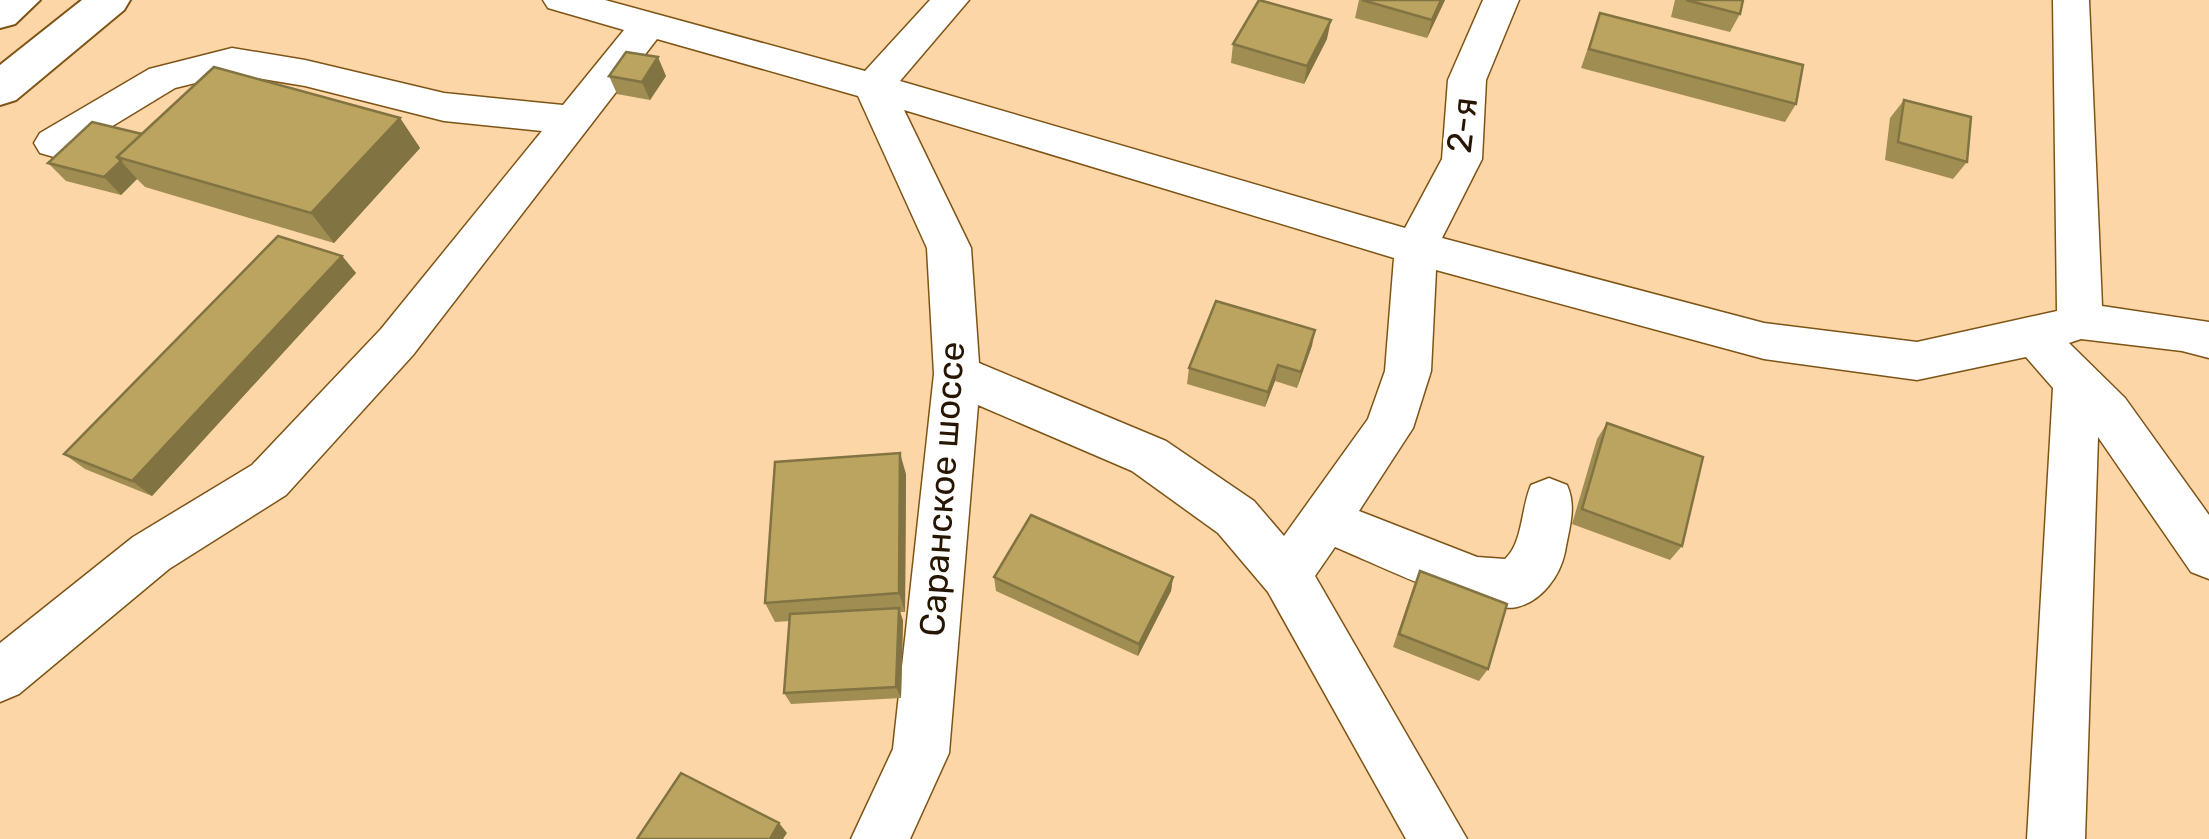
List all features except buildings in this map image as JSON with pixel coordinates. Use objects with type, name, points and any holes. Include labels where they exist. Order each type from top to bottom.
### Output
[{"type":"highway","points":[[0,14],[19,0]]},
{"type":"highway","points":[[0,89],[109,0]]},
{"type":"street","points":[[561,0],[873,87],[1416,248],[1764,342],[1916,361],[2057,329],[2182,333],[2209,340]]},
{"type":"street","points":[[873,87],[951,0]]},
{"type":"street","name":"2-я","points":[[1416,248],[1462,159],[1467,80],[1501,0]]},
{"type":"street","points":[[2056,839],[2077,382],[2057,329],[2071,0]]},
{"type":"street","points":[[0,676],[151,554],[269,480],[397,342],[649,24]]},
{"type":"street","points":[[54,143],[164,78],[232,61],[305,72],[444,107],[573,120]]},
{"type":"street","name":"Саранское шоссе","points":[[873,87],[949,248],[957,374],[921,754],[880,839]]},
{"type":"street","points":[[1286,574],[1389,428],[1408,371],[1416,248]]},
{"type":"street","points":[[957,374],[1149,456],[1236,517],[1286,574],[1438,839]]},
{"type":"street","points":[[2077,382],[2108,412],[2209,556]]},
{"type":"street","points":[[1324,520],[1476,580],[1514,584],[1538,563],[1549,500]]}]
